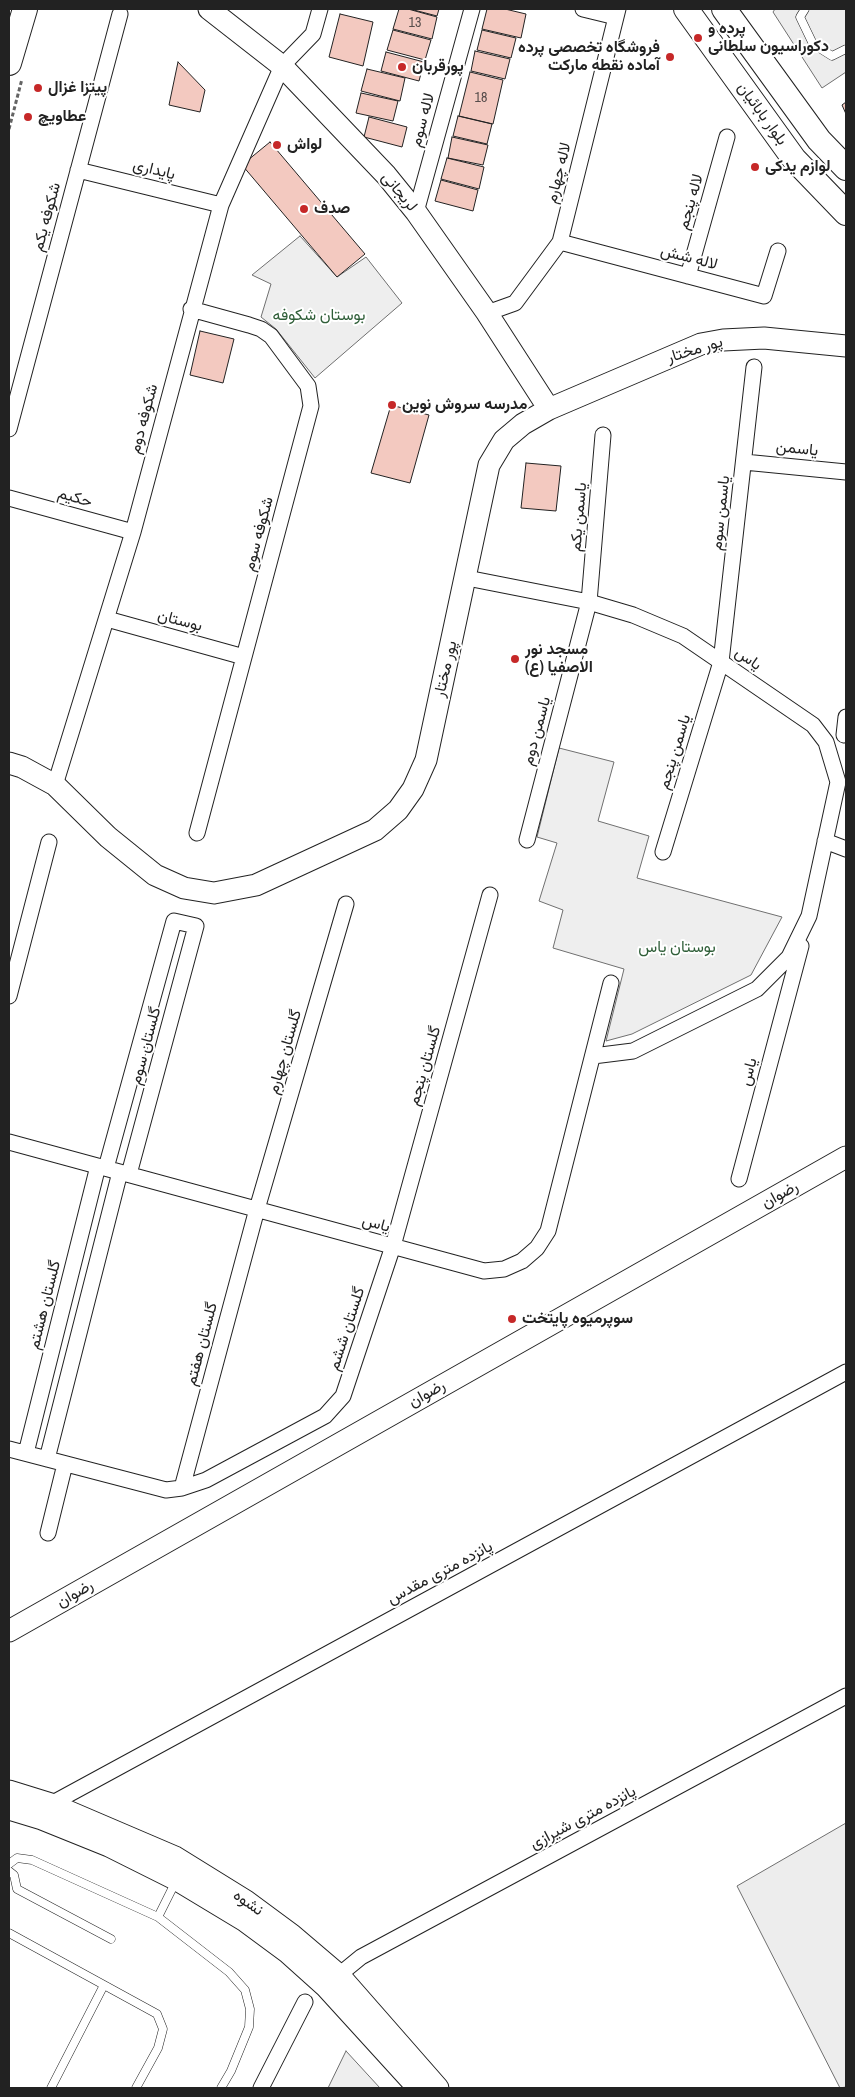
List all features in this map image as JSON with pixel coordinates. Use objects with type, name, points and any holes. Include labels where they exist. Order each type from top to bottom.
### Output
[{"type":"main road","points":[[9,63],[25,9]]},
{"type":"main road","name":"لریجانی","points":[[209,9],[282,66],[386,176],[416,212],[550,409]]},
{"type":"main road","name":"بلوار بابائیان","points":[[686,9],[794,159],[846,213]]},
{"type":"main road","name":"بلوار بابائیان","points":[[724,9],[819,140],[846,168]]},
{"type":"main road","name":"پور مختار","points":[[9,763],[22,767],[55,785],[108,838],[155,875],[184,888],[214,893],[256,885],[376,830],[398,810],[413,789],[426,760],[467,578],[489,465],[504,440],[523,424],[550,409],[701,344],[723,340],[764,338],[846,346]]},
{"type":"main road","name":"رضوان","points":[[9,1631],[846,1157]]},
{"type":"main road","name":"نشوه","points":[[9,1791],[109,1846],[177,1880],[245,1921],[287,1952],[332,1981],[438,2088]]},
{"type":"main road","name":"نشوه","points":[[9,1809],[47,1812],[175,1856],[246,1901],[292,1935],[332,1981],[418,2088]]},
{"type":"street","points":[[282,66],[313,34],[320,9]]},
{"type":"street","name":"لاله سوم","points":[[416,212],[472,9]]},
{"type":"street","points":[[583,9],[617,13]]},
{"type":"street","name":"لاله چهارم","points":[[486,313],[516,304],[560,242],[617,13]]},
{"type":"street","name":"شکوفه یکم","points":[[9,429],[120,14]]},
{"type":"street","name":"شکوفه دوم","points":[[55,785],[108,619],[220,205],[282,66]]},
{"type":"street","name":"لاله پنجم","points":[[688,276],[727,138]]},
{"type":"street","name":"پایداری","points":[[78,170],[220,205]]},
{"type":"street","name":"لاله شش","points":[[560,242],[764,296],[778,251]]},
{"type":"street","name":"شکوفه سوم","points":[[191,309],[261,329],[271,336],[308,386],[311,406],[197,832]]},
{"type":"street","name":"یاسمن سوم","points":[[721,662],[754,367]]},
{"type":"street","name":"یاسمن یکم","points":[[589,602],[603,435]]},
{"type":"street","name":"یاسمن","points":[[744,462],[846,472]]},
{"type":"street","name":"حکیم","points":[[9,498],[132,532]]},
{"type":"street","name":"یاس","points":[[467,578],[589,602],[632,615],[683,636],[813,725],[826,742],[838,782],[809,916],[739,1179]]},
{"type":"street","name":"یاسمن دوم","points":[[527,840],[589,602]]},
{"type":"street","name":"بوستان","points":[[108,619],[244,657]]},
{"type":"street","name":"یاسمن پنجم","points":[[663,852],[721,662]]},
{"type":"street","points":[[844,735],[846,717]]},
{"type":"street","points":[[825,841],[846,849]]},
{"type":"street","points":[[9,996],[49,842]]},
{"type":"street","name":"گلستان پنجم","points":[[393,1246],[490,895]]},
{"type":"street","name":"گلستان چهارم","points":[[257,1209],[346,904]]},
{"type":"street","name":"یاس","points":[[592,1056],[633,1051],[757,989],[789,957],[809,916]]},
{"type":"street","name":"گلستان سوم","points":[[174,922],[196,926],[113,1170],[174,922]]},
{"type":"street","name":"یاس","points":[[9,1142],[484,1271],[504,1269],[522,1261],[537,1248],[548,1232],[611,982]]},
{"type":"street","points":[[47,1459],[113,1170]]},
{"type":"street","name":"گلستان هشتم","points":[[26,1453],[113,1170]]},
{"type":"street","name":"گلستان هفتم","points":[[182,1488],[257,1209]]},
{"type":"street","name":"گلستان ششم","points":[[9,1449],[166,1490],[182,1488],[206,1480],[325,1416],[343,1396],[393,1246]]},
{"type":"street","name":"پانزده متری مقدس","points":[[47,1812],[846,1372]]},
{"type":"street","points":[[48,1533],[65,1464]]},
{"type":"street","name":"پانزده متری شیرازی","points":[[332,1981],[361,1957],[846,1696]]},
{"type":"street","points":[[260,2088],[305,2002]]},
{"type":"lane","points":[[805,9],[800,17],[813,44],[832,56],[846,49]]},
{"type":"lane","points":[[9,1864],[17,1858],[32,1860],[158,1917],[229,1972],[245,1990],[250,2009],[249,2027],[231,2071],[221,2088]]},
{"type":"lane","points":[[9,1871],[14,1875],[18,1889],[111,1939]]},
{"type":"lane","points":[[158,1917],[177,1880]]},
{"type":"lane","points":[[9,1933],[157,2014],[163,2029],[158,2048],[136,2088]]},
{"type":"lane","points":[[51,2088],[104,1984]]},
{"type":"green space","name":"بوستان شکوفه","points":[[300,236],[337,277],[366,257],[402,303],[315,378],[276,329],[261,317],[271,284],[252,275]]},
{"type":"green space","name":"بوستان یاس","points":[[559,748],[614,762],[598,821],[649,836],[637,878],[782,917],[751,975],[632,1034],[606,1041],[624,969],[553,948],[563,910],[539,901],[557,843],[537,837]]},
{"type":"green space","points":[[346,2051],[380,2088],[328,2088]]},
{"type":"shaded area","points":[[775,9],[846,9],[846,72],[822,88],[773,12]]},
{"type":"shaded area","points":[[846,1823],[846,2087],[840,2088],[737,1886]]},
{"type":"building","points":[[399,9],[408,9],[437,17],[432,39],[393,29]]},
{"type":"building","points":[[410,9],[439,9],[437,16]]},
{"type":"building","points":[[487,9],[505,9],[526,14],[521,38],[482,29]]},
{"type":"building","points":[[340,14],[373,22],[363,66],[329,57]]},
{"type":"building","points":[[393,30],[431,40],[425,60],[387,50]]},
{"type":"building","points":[[482,30],[516,38],[511,58],[477,50]]},
{"type":"building","points":[[475,51],[510,59],[505,79],[471,71]]},
{"type":"building","name":"پورقربان","points":[[386,52],[424,62],[419,81],[381,71]]},
{"type":"building","points":[[178,62],[205,90],[200,112],[169,105]]},
{"type":"building","points":[[367,69],[405,78],[400,101],[361,91]]},
{"type":"building","points":[[470,72],[503,80],[493,124],[459,116]]},
{"type":"building","points":[[361,93],[398,101],[393,121],[356,113]]},
{"type":"building","points":[[846,102],[846,114],[842,105]]},
{"type":"building","points":[[458,116],[492,124],[487,144],[453,136]]},
{"type":"building","points":[[369,117],[407,127],[402,147],[364,137]]},
{"type":"building","points":[[452,137],[488,145],[483,165],[448,158]]},
{"type":"building","name":"صدف","points":[[270,142],[365,254],[337,277],[242,165]]},
{"type":"building","points":[[447,158],[484,167],[479,189],[441,179]]},
{"type":"building","points":[[441,180],[478,190],[473,211],[435,201]]},
{"type":"building","points":[[200,331],[234,339],[223,383],[190,375]]},
{"type":"building","name":"مدرسه سروش نوین","points":[[391,405],[429,415],[410,483],[371,473]]},
{"type":"building","points":[[526,463],[561,466],[556,511],[521,508]]},
{"type":"place","name":"پرده و دکوراسیون سلطانی","points":[[698,38]]},
{"type":"place","name":"فروشگاه تخصصی پرده آماده نقطه مارکت","points":[[670,57]]},
{"type":"place","name":"پورقربان","points":[[402,67]]},
{"type":"place","name":"پیتزا غزال","points":[[38,88]]},
{"type":"place","name":"عطاویچ","points":[[28,117]]},
{"type":"place","name":"لواش","points":[[277,145]]},
{"type":"place","name":"لوازم یدکی","points":[[755,167]]},
{"type":"place","name":"صدف","points":[[304,209]]},
{"type":"place","name":"مدرسه سروش نوین","points":[[392,405]]},
{"type":"place","name":"مسجد نور الاصفیا (ع)","points":[[515,659]]},
{"type":"place","name":"سوپرمیوه پایتخت","points":[[512,1319]]}]
